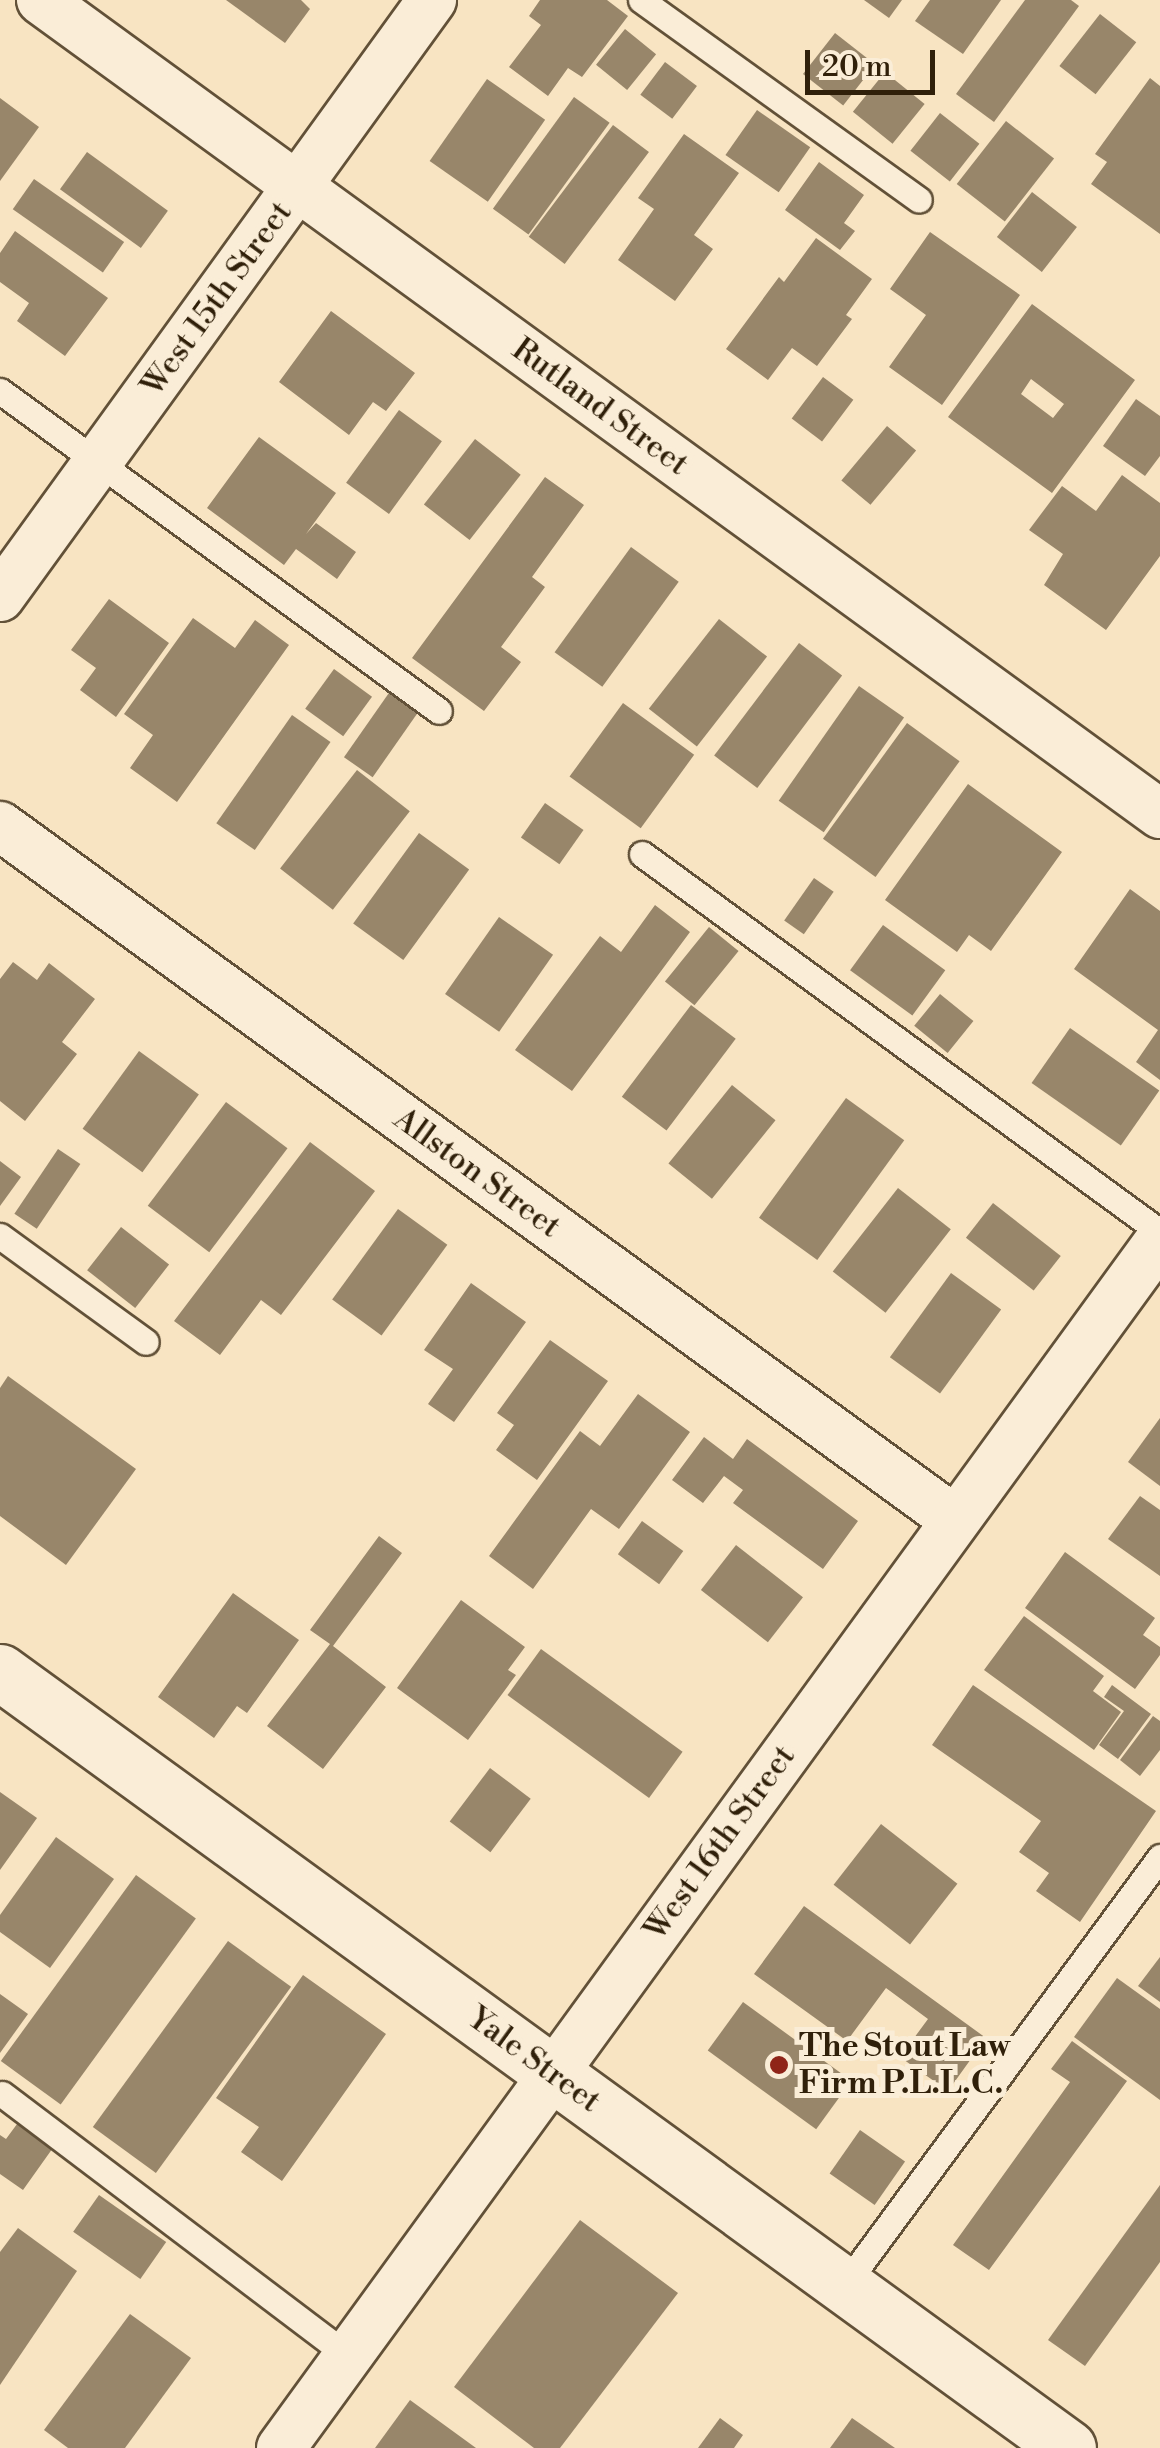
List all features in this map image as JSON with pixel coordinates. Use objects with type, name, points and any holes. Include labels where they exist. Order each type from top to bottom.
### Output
[{"type":"main road","name":"Yale Street","points":[[0,1672],[1068,2448]]},
{"type":"street","name":"Rutland Street","points":[[41,0],[1160,814]]},
{"type":"street","name":"West 15th Street","points":[[0,597],[432,0]]},
{"type":"street","name":"Allston Street","points":[[0,826],[955,1520]]},
{"type":"street","name":"West 16th Street","points":[[280,2448],[1160,1240]]},
{"type":"lane","points":[[640,0],[919,200]]},
{"type":"lane","points":[[0,391],[440,711]]},
{"type":"lane","points":[[642,854],[1160,1232]]},
{"type":"lane","points":[[0,1236],[146,1342]]},
{"type":"lane","points":[[844,2286],[1160,1857]]},
{"type":"lane","points":[[2,2094],[347,2355]]},
{"type":"building","points":[[226,0],[301,0],[310,9],[285,43]]},
{"type":"building","points":[[540,0],[607,0],[628,16],[582,77],[568,68],[548,96],[509,67],[541,25],[529,16]]},
{"type":"building","points":[[864,0],[902,0],[889,18]]},
{"type":"building","points":[[930,0],[1001,0],[963,54],[915,21]]},
{"type":"building","points":[[1025,0],[1071,0],[1079,6],[994,122],[956,94]]},
{"type":"building","points":[[1100,14],[1136,42],[1096,94],[1059,66]]},
{"type":"building","points":[[625,29],[656,54],[627,90],[596,65]]},
{"type":"building","points":[[835,33],[875,64],[843,105],[803,74]]},
{"type":"building","points":[[665,62],[697,86],[672,119],[640,95]]},
{"type":"building","points":[[885,72],[925,104],[893,144],[853,112]]},
{"type":"building","points":[[1150,78],[1160,86],[1160,234],[1091,184],[1107,162],[1095,154]]},
{"type":"building","points":[[487,79],[545,120],[488,202],[430,161]]},
{"type":"building","points":[[574,97],[610,123],[528,235],[493,209]]},
{"type":"building","points":[[0,98],[39,127],[0,181]]},
{"type":"building","points":[[757,110],[810,147],[779,192],[725,155]]},
{"type":"building","points":[[940,113],[979,144],[950,182],[910,151]]},
{"type":"building","points":[[1006,121],[1054,159],[1005,222],[957,184]]},
{"type":"building","points":[[613,125],[649,152],[565,264],[529,237]]},
{"type":"building","points":[[684,134],[739,173],[694,235],[713,249],[675,301],[618,260],[654,209],[638,198]]},
{"type":"building","points":[[87,152],[168,211],[141,248],[60,189]]},
{"type":"building","points":[[819,162],[864,195],[844,223],[855,231],[840,250],[785,210]]},
{"type":"building","points":[[34,179],[124,242],[103,272],[13,209]]},
{"type":"building","points":[[1032,192],[1077,227],[1042,272],[997,237]]},
{"type":"building","points":[[15,231],[108,298],[65,356],[17,321],[29,303],[0,282],[0,253]]},
{"type":"building","points":[[930,232],[1020,295],[942,405],[889,367],[926,315],[890,289]]},
{"type":"building","points":[[816,238],[872,279],[846,315],[852,319],[817,366],[792,348],[768,380],[726,349],[779,277],[784,282]]},
{"type":"building","points":[[1032,304],[1135,380],[1052,493],[948,417]],"holes":[[[1031,379],[1064,404],[1053,418],[1021,394]]]},
{"type":"building","points":[[331,311],[415,373],[386,411],[373,402],[349,435],[279,382]]},
{"type":"building","points":[[823,377],[853,400],[822,441],[792,419]]},
{"type":"building","points":[[1136,399],[1160,416],[1160,456],[1145,476],[1103,446]]},
{"type":"building","points":[[399,410],[442,441],[389,514],[346,483]]},
{"type":"building","points":[[887,426],[916,450],[870,505],[841,480]]},
{"type":"building","points":[[259,437],[336,493],[306,534],[316,523],[356,552],[337,579],[296,549],[284,565],[207,508]]},
{"type":"building","points":[[475,439],[521,475],[470,540],[424,504]]},
{"type":"building","points":[[1122,475],[1160,503],[1160,556],[1106,630],[1044,585],[1063,554],[1029,530],[1062,486],[1096,511]]},
{"type":"building","points":[[545,477],[584,505],[532,577],[545,587],[501,647],[521,662],[484,711],[412,658]]},
{"type":"building","points":[[631,547],[679,582],[602,687],[555,652]]},
{"type":"building","points":[[109,599],[169,643],[116,717],[80,690],[96,668],[71,650]]},
{"type":"building","points":[[193,618],[235,648],[255,620],[289,645],[177,802],[130,768],[153,735],[124,714]]},
{"type":"building","points":[[719,619],[767,657],[697,746],[649,709]]},
{"type":"building","points":[[799,643],[842,675],[757,788],[714,756]]},
{"type":"building","points":[[334,669],[372,697],[343,736],[305,709]]},
{"type":"building","points":[[859,686],[904,718],[824,832],[779,801]]},
{"type":"building","points":[[391,690],[420,710],[373,777],[344,757]]},
{"type":"building","points":[[623,703],[694,755],[641,828],[570,777]]},
{"type":"building","points":[[292,715],[331,742],[255,850],[216,823]]},
{"type":"building","points":[[907,723],[960,761],[876,877],[823,839]]},
{"type":"building","points":[[357,770],[410,811],[333,910],[280,869]]},
{"type":"building","points":[[968,784],[1062,852],[991,951],[969,935],[957,952],[885,900]]},
{"type":"building","points":[[545,803],[584,830],[559,864],[521,837]]},
{"type":"building","points":[[419,833],[469,869],[403,960],[353,924]]},
{"type":"building","points":[[814,878],[834,892],[804,934],[784,921]]},
{"type":"building","points":[[1130,889],[1160,911],[1160,1080],[1136,1062],[1158,1030],[1074,969]]},
{"type":"building","points":[[655,905],[690,932],[572,1091],[515,1050],[600,936],[621,952]]},
{"type":"building","points":[[499,917],[553,955],[499,1032],[445,994]]},
{"type":"building","points":[[883,925],[945,970],[912,1016],[850,970]]},
{"type":"building","points":[[709,927],[739,951],[694,1005],[665,981]]},
{"type":"building","points":[[13,962],[37,980],[49,963],[95,999],[62,1042],[77,1054],[25,1121],[0,1101],[0,979]]},
{"type":"building","points":[[940,994],[973,1021],[948,1053],[914,1026]]},
{"type":"building","points":[[691,1005],[736,1039],[667,1131],[622,1097]]},
{"type":"building","points":[[1070,1028],[1159,1091],[1121,1145],[1032,1083]]},
{"type":"building","points":[[139,1051],[199,1094],[142,1172],[83,1129]]},
{"type":"building","points":[[732,1085],[776,1120],[712,1199],[668,1163]]},
{"type":"building","points":[[846,1098],[904,1140],[817,1260],[759,1218]]},
{"type":"building","points":[[226,1102],[287,1148],[209,1252],[148,1206]]},
{"type":"building","points":[[310,1142],[375,1191],[281,1315],[261,1300],[220,1355],[174,1321]]},
{"type":"building","points":[[58,1149],[80,1164],[37,1229],[14,1214]]},
{"type":"building","points":[[0,1161],[21,1177],[0,1206]]},
{"type":"building","points":[[898,1188],[951,1229],[886,1313],[833,1272]]},
{"type":"building","points":[[993,1203],[1061,1256],[1034,1291],[966,1238]]},
{"type":"building","points":[[398,1209],[447,1245],[382,1335],[332,1300]]},
{"type":"building","points":[[121,1227],[169,1265],[135,1308],[87,1270]]},
{"type":"building","points":[[951,1273],[1001,1309],[940,1394],[890,1357]]},
{"type":"building","points":[[471,1283],[526,1322],[454,1422],[428,1404],[453,1369],[424,1350]]},
{"type":"building","points":[[550,1340],[608,1381],[537,1480],[496,1450],[514,1425],[497,1413]]},
{"type":"building","points":[[8,1376],[136,1469],[66,1565],[0,1516],[0,1388]]},
{"type":"building","points":[[638,1394],[690,1432],[619,1529],[591,1509],[533,1589],[489,1556],[580,1431],[600,1446]]},
{"type":"building","points":[[1160,1418],[1160,1486],[1128,1462]]},
{"type":"building","points":[[704,1437],[733,1459],[747,1439],[858,1521],[823,1569],[733,1503],[743,1490],[724,1476],[703,1503],[672,1480]]},
{"type":"building","points":[[1140,1496],[1160,1510],[1160,1576],[1108,1539]]},
{"type":"building","points":[[642,1521],[683,1551],[659,1584],[618,1554]]},
{"type":"building","points":[[379,1536],[402,1553],[333,1646],[386,1687],[323,1769],[267,1726],[330,1644],[310,1630]]},
{"type":"building","points":[[736,1545],[803,1597],[768,1642],[701,1590]]},
{"type":"building","points":[[1065,1552],[1155,1618],[1143,1635],[1160,1647],[1160,1655],[1135,1689],[1025,1608]]},
{"type":"building","points":[[233,1593],[299,1640],[247,1713],[237,1706],[214,1738],[158,1697]]},
{"type":"building","points":[[461,1600],[525,1647],[508,1670],[516,1675],[468,1740],[397,1688]]},
{"type":"building","points":[[1024,1616],[1104,1676],[1093,1691],[1121,1712],[1094,1750],[984,1670]]},
{"type":"building","points":[[541,1649],[683,1752],[649,1798],[507,1695]]},
{"type":"building","points":[[973,1685],[1156,1811],[1080,1922],[1036,1891],[1049,1873],[1019,1852],[1041,1821],[932,1745]]},
{"type":"building","points":[[1112,1685],[1151,1714],[1118,1759],[1099,1745],[1124,1711],[1104,1697]]},
{"type":"building","points":[[1153,1716],[1160,1721],[1160,1750],[1140,1776],[1120,1760]]},
{"type":"building","points":[[490,1768],[531,1799],[490,1852],[450,1822]]},
{"type":"building","points":[[0,1792],[37,1818],[0,1870]]},
{"type":"building","points":[[881,1824],[957,1884],[910,1944],[834,1885]]},
{"type":"building","points":[[56,1837],[114,1879],[50,1968],[0,1932],[0,1915]]},
{"type":"building","points":[[136,1875],[196,1918],[61,2105],[1,2061]]},
{"type":"building","points":[[804,1906],[986,2038],[948,2091],[900,2057],[928,2019],[886,1988],[847,2041],[754,1974]]},
{"type":"building","points":[[228,1941],[291,1987],[156,2173],[93,2127]]},
{"type":"building","points":[[1160,1957],[1160,2002],[1138,1986]]},
{"type":"building","points":[[303,1975],[386,2034],[282,2181],[241,2152],[259,2127],[216,2098]]},
{"type":"building","points":[[1117,1978],[1160,2009],[1160,2100],[1074,2037]]},
{"type":"building","points":[[0,1994],[28,2014],[0,2053]]},
{"type":"building","name":"The Stout Law Firm P.L.L.C.","points":[[743,2002],[851,2081],[816,2129],[708,2051]]},
{"type":"building","points":[[1072,2041],[1127,2081],[989,2270],[953,2245],[1070,2082],[1051,2069]]},
{"type":"building","points":[[20,2120],[55,2145],[23,2190],[0,2174],[0,2135],[6,2139]]},
{"type":"building","points":[[860,2130],[905,2162],[875,2205],[830,2173]]},
{"type":"building","points":[[1160,2185],[1160,2262],[1085,2366],[1048,2340]]},
{"type":"building","points":[[99,2195],[166,2242],[140,2279],[73,2232]]},
{"type":"building","points":[[580,2220],[678,2293],[560,2448],[534,2448],[454,2387]]},
{"type":"building","points":[[18,2228],[77,2271],[0,2385],[0,2252]]},
{"type":"building","points":[[130,2314],[191,2358],[125,2448],[68,2448],[44,2430]]},
{"type":"building","points":[[410,2400],[476,2448],[375,2448]]},
{"type":"building","points":[[720,2418],[743,2435],[734,2448],[698,2448]]},
{"type":"building","points":[[852,2418],[895,2448],[830,2448]]},
{"type":"place","name":"The Stout Law Firm P.L.L.C.","points":[[779,2065]]}]
